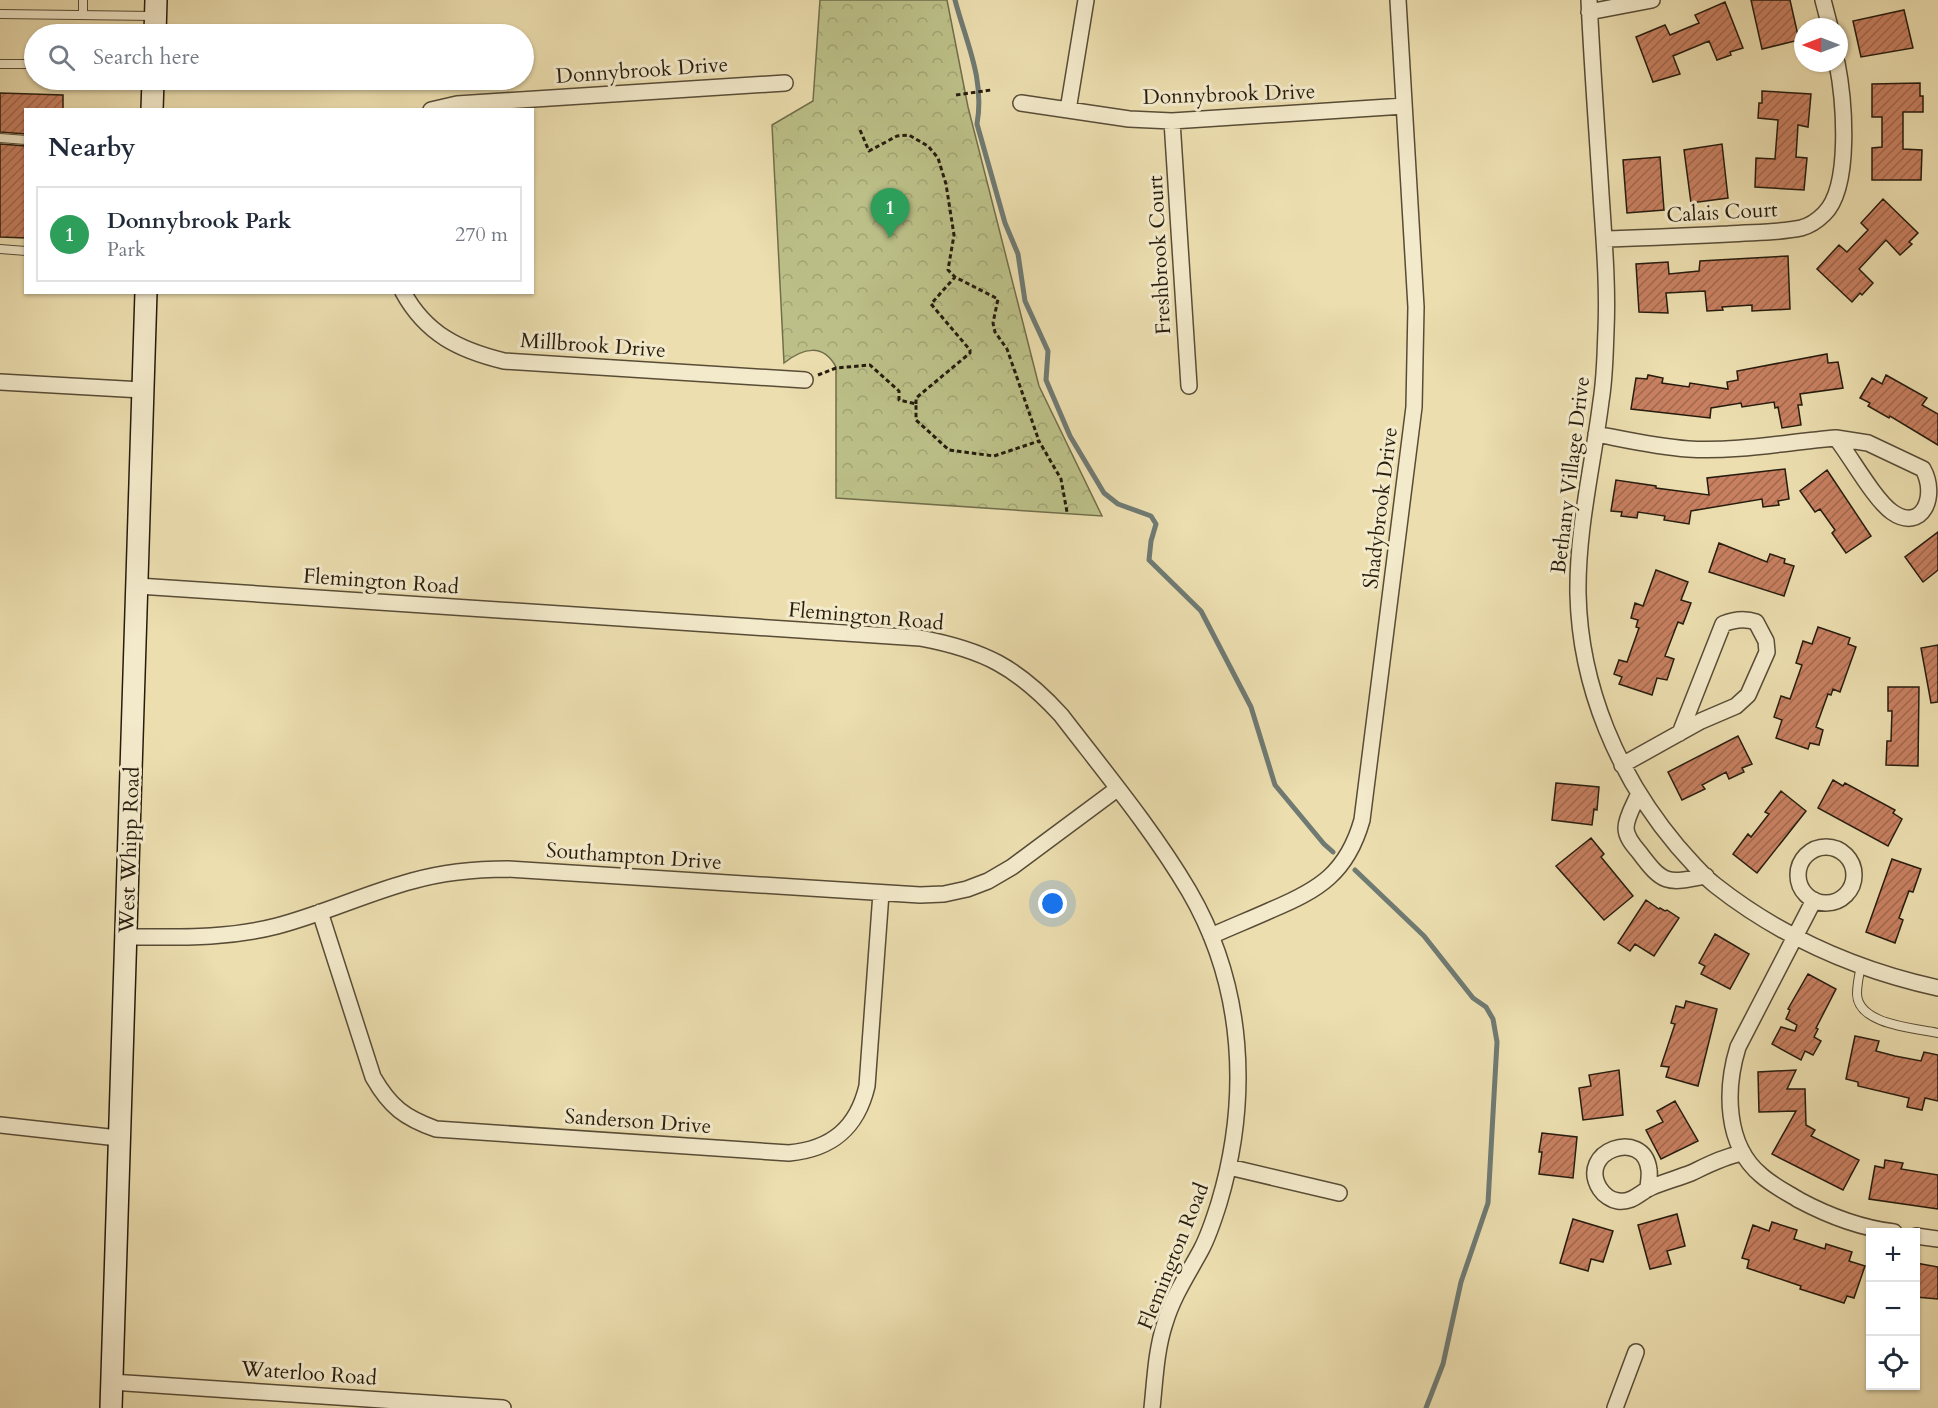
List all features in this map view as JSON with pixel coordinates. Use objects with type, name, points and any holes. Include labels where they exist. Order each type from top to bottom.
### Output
[{"type":"street","points":[[1068,110],[1086,0]]},
{"type":"street","name":"Shadybrook Drive","points":[[1211,936],[1303,896],[1321,885],[1334,874],[1347,857],[1362,820],[1414,407],[1416,307],[1398,0]]},
{"type":"street","points":[[1589,6],[1652,0]]},
{"type":"street","points":[[1823,0],[1828,18]]},
{"type":"street","name":"Bethany Village Drive","points":[[1589,6],[1604,239],[1606,329],[1602,398],[1581,528],[1578,592],[1585,657],[1593,693],[1622,765],[1639,793],[1671,838],[1706,876],[1756,915],[1796,938],[1861,966],[1938,988]]},
{"type":"street","name":"Calais Court","points":[[1604,239],[1789,230],[1815,222],[1833,203],[1842,162],[1844,131],[1838,72]]},
{"type":"street","name":"Donnybrook Drive","points":[[440,108],[480,102],[785,83]]},
{"type":"street","points":[[152,108],[153,90]]},
{"type":"street","name":"Donnybrook Drive","points":[[1021,103],[1129,119],[1172,121],[1404,106]]},
{"type":"street","name":"Freshbrook Court","points":[[1172,121],[1189,386]]},
{"type":"street","name":"West Whipp Road","points":[[111,1408],[146,294]]},
{"type":"street","name":"Millbrook Drive","points":[[404,294],[412,309],[436,333],[482,356],[504,361],[805,380]]},
{"type":"street","points":[[0,382],[142,390]]},
{"type":"street","points":[[1596,434],[1658,446],[1688,449],[1717,449],[1836,438],[1868,443],[1923,469],[1933,486],[1929,507],[1920,515],[1912,518],[1902,518],[1890,511],[1836,438]]},
{"type":"street","name":"Flemington Road","points":[[138,586],[920,638],[949,643],[976,652],[1002,664],[1042,694],[1061,715],[1117,789],[1174,866],[1191,894],[1218,952],[1232,1008],[1239,1062],[1236,1131],[1229,1167],[1213,1222],[1202,1249],[1178,1290],[1164,1323],[1156,1358],[1152,1408]]},
{"type":"street","points":[[1622,765],[1680,733],[1701,721],[1736,706],[1748,695],[1767,652],[1766,641],[1756,622],[1733,620],[1723,624],[1680,733]]},
{"type":"street","name":"Southampton Drive","points":[[126,937],[203,938],[277,926],[411,881],[443,873],[475,869],[519,869],[881,893],[944,894],[988,881],[1012,867],[1117,789]]},
{"type":"street","points":[[1639,793],[1625,825],[1626,833],[1656,874],[1672,880],[1706,876]]},
{"type":"street","name":"Sanderson Drive","points":[[320,912],[373,1077],[381,1092],[394,1107],[415,1122],[436,1129],[789,1153],[824,1145],[838,1136],[854,1120],[863,1106],[867,1086],[881,893]]},
{"type":"street","points":[[1814,900],[1747,1028],[1734,1062],[1730,1098],[1732,1125],[1742,1153],[1760,1175],[1782,1190],[1836,1218],[1872,1228]]},
{"type":"street","points":[[0,1125],[118,1138]]},
{"type":"street","points":[[1648,1189],[1718,1159],[1742,1153]]},
{"type":"street","points":[[1229,1167],[1339,1193]]},
{"type":"street","points":[[1920,1237],[1938,1239]]},
{"type":"street","points":[[1615,1408],[1636,1352]]},
{"type":"street","name":"Waterloo Road","points":[[111,1382],[503,1408]]},
{"type":"lane","points":[[83,0],[83,15]]},
{"type":"lane","points":[[0,14],[155,17]]},
{"type":"lane","points":[[0,64],[24,64]]},
{"type":"lane","points":[[0,138],[24,140]]},
{"type":"lane","points":[[0,249],[24,251]]},
{"type":"lane","points":[[1861,966],[1857,996],[1863,1011],[1876,1020],[1938,1033]]},
{"type":"path","points":[[957,95],[990,90]]},
{"type":"path","points":[[860,130],[869,151],[897,136],[909,135],[928,146],[938,158],[946,184],[954,235],[948,270],[955,277],[998,299],[993,323],[995,332],[1007,349],[1039,441],[1061,479],[1067,512]]},
{"type":"path","points":[[955,277],[931,304],[970,350],[970,353],[916,398],[916,420],[949,450],[994,456],[1039,441]]},
{"type":"path","points":[[805,380],[837,368],[870,365],[899,391],[899,400],[916,404]]},
{"type":"green space","points":[[820,0],[947,0],[968,107],[1039,386],[1102,516],[836,498],[836,367],[825,354],[812,350],[798,354],[784,363],[772,125],[813,101]]},
{"type":"building","points":[[1751,0],[1790,0],[1794,18],[1794,41],[1762,49]]},
{"type":"building","points":[[1725,2],[1743,48],[1730,52],[1731,55],[1717,60],[1709,41],[1673,56],[1680,74],[1653,82],[1636,37],[1665,25],[1670,35],[1699,23],[1695,15]]},
{"type":"building","points":[[1904,10],[1913,48],[1861,57],[1853,21]]},
{"type":"building","points":[[1920,83],[1923,112],[1903,112],[1903,149],[1922,150],[1921,180],[1872,180],[1872,148],[1882,147],[1882,117],[1872,117],[1872,84]]},
{"type":"building","points":[[1762,91],[1811,94],[1808,127],[1798,125],[1796,157],[1807,158],[1804,190],[1755,187],[1756,158],[1775,159],[1778,120],[1758,118]]},
{"type":"building","points":[[0,93],[63,95],[63,108],[24,108],[24,134],[0,132]]},
{"type":"building","points":[[0,144],[24,146],[24,238],[0,237]]},
{"type":"building","points":[[1722,144],[1728,198],[1691,203],[1684,150]]},
{"type":"building","points":[[1660,157],[1664,210],[1627,213],[1623,160]]},
{"type":"building","points":[[1883,199],[1918,233],[1909,242],[1912,244],[1900,255],[1886,240],[1859,269],[1873,283],[1852,302],[1817,269],[1839,245],[1847,252],[1868,230],[1861,223]]},
{"type":"building","points":[[1788,256],[1790,309],[1752,311],[1752,305],[1722,307],[1723,310],[1707,311],[1705,291],[1666,293],[1668,313],[1639,312],[1636,264],[1668,262],[1669,274],[1699,271],[1700,261]]},
{"type":"building","points":[[1827,354],[1828,363],[1838,362],[1843,388],[1800,394],[1802,405],[1798,405],[1801,425],[1782,428],[1778,407],[1775,408],[1774,402],[1742,407],[1741,403],[1711,408],[1710,418],[1631,409],[1636,378],[1647,379],[1648,375],[1663,378],[1662,383],[1689,387],[1690,383],[1728,389],[1727,382],[1738,380],[1737,371]]},
{"type":"building","points":[[1886,375],[1927,398],[1922,405],[1938,414],[1938,445],[1890,416],[1889,418],[1868,406],[1870,403],[1860,398],[1872,378],[1882,384]]},
{"type":"building","points":[[1785,469],[1789,499],[1778,501],[1779,505],[1763,507],[1762,499],[1691,511],[1689,524],[1664,520],[1665,516],[1638,512],[1637,518],[1621,516],[1622,512],[1611,511],[1616,480],[1709,495],[1707,478]]},
{"type":"building","points":[[1827,470],[1871,536],[1846,553],[1832,533],[1835,530],[1820,509],[1815,512],[1800,491]]},
{"type":"building","points":[[1938,532],[1938,570],[1923,582],[1905,557]]},
{"type":"building","points":[[1719,543],[1767,562],[1770,554],[1785,559],[1784,563],[1794,566],[1784,596],[1709,572]]},
{"type":"building","points":[[1656,570],[1688,582],[1681,600],[1691,603],[1683,624],[1678,622],[1665,656],[1674,659],[1667,680],[1657,678],[1652,695],[1619,684],[1622,677],[1614,674],[1619,660],[1627,662],[1639,628],[1636,627],[1638,620],[1631,618],[1635,603],[1643,606]]},
{"type":"building","points":[[1818,627],[1850,638],[1848,644],[1856,647],[1840,692],[1833,689],[1831,695],[1828,694],[1816,727],[1823,730],[1819,745],[1810,743],[1808,749],[1776,738],[1782,720],[1774,717],[1781,696],[1790,699],[1802,665],[1796,663],[1803,641],[1812,644]]},
{"type":"building","points":[[1938,645],[1938,702],[1931,703],[1921,648]]},
{"type":"building","points":[[1888,687],[1919,687],[1918,766],[1886,765],[1887,741],[1891,741],[1892,711],[1888,711]]},
{"type":"building","points":[[1738,736],[1752,764],[1742,768],[1744,772],[1729,779],[1726,772],[1702,785],[1705,789],[1682,800],[1668,772]]},
{"type":"building","points":[[1833,780],[1843,786],[1845,783],[1895,810],[1893,813],[1902,819],[1888,846],[1818,808]]},
{"type":"building","points":[[1556,783],[1599,787],[1597,810],[1594,809],[1592,825],[1552,820]]},
{"type":"building","points":[[1781,791],[1806,811],[1757,873],[1733,854],[1748,834],[1751,837],[1769,814],[1765,812]]},
{"type":"building","points":[[1591,838],[1604,854],[1601,857],[1633,896],[1604,920],[1556,866]]},
{"type":"building","points":[[1892,859],[1921,869],[1913,892],[1909,891],[1899,918],[1903,920],[1895,943],[1866,932]]},
{"type":"building","points":[[1646,900],[1679,918],[1654,956],[1635,944],[1630,951],[1618,943]]},
{"type":"building","points":[[1715,934],[1749,954],[1730,989],[1701,974],[1705,966],[1699,963]]},
{"type":"building","points":[[1808,974],[1836,989],[1816,1028],[1818,1029],[1814,1037],[1821,1041],[1813,1055],[1805,1051],[1801,1060],[1772,1044],[1781,1027],[1795,1031],[1797,1025],[1786,1019],[1790,1010],[1788,1009]]},
{"type":"building","points":[[1686,1001],[1717,1009],[1698,1086],[1666,1077],[1669,1067],[1661,1066],[1675,1024],[1671,1023],[1676,1006],[1684,1008]]},
{"type":"building","points":[[1855,1036],[1879,1041],[1876,1051],[1895,1056],[1921,1061],[1924,1052],[1938,1055],[1938,1101],[1925,1098],[1922,1110],[1907,1107],[1909,1098],[1858,1086],[1858,1082],[1846,1079]]},
{"type":"building","points":[[1619,1070],[1623,1115],[1583,1120],[1579,1088],[1591,1086],[1589,1075]]},
{"type":"building","points":[[1796,1070],[1787,1089],[1805,1089],[1806,1125],[1815,1130],[1811,1136],[1859,1160],[1843,1190],[1772,1154],[1796,1111],[1759,1112],[1758,1072]]},
{"type":"building","points":[[1675,1101],[1698,1141],[1661,1159],[1646,1130],[1663,1122],[1657,1111]]},
{"type":"building","points":[[1542,1133],[1577,1137],[1573,1178],[1539,1174]]},
{"type":"building","points":[[1885,1160],[1903,1163],[1901,1169],[1938,1175],[1938,1209],[1869,1199],[1875,1166],[1884,1168]]},
{"type":"building","points":[[1677,1214],[1685,1246],[1667,1251],[1671,1264],[1650,1269],[1638,1225]]},
{"type":"building","points":[[1573,1219],[1613,1231],[1603,1262],[1591,1259],[1588,1271],[1560,1263]]},
{"type":"building","points":[[1772,1222],[1797,1230],[1794,1239],[1825,1249],[1826,1244],[1852,1252],[1849,1261],[1865,1266],[1854,1298],[1847,1296],[1844,1303],[1747,1268],[1749,1260],[1742,1258],[1753,1225],[1769,1231]]},
{"type":"building","points":[[1920,1264],[1938,1267],[1938,1299],[1920,1297]]},
{"type":"waterway","points":[[955,0],[976,76],[979,107],[977,124],[1005,223],[1018,254],[1025,301],[1048,351],[1046,380],[1070,436],[1104,493],[1118,504],[1151,516],[1156,524],[1149,560],[1201,611],[1251,707],[1275,785],[1333,852]]},
{"type":"waterway","points":[[1355,870],[1424,936],[1473,998],[1486,1007],[1493,1019],[1497,1042],[1488,1203],[1461,1282],[1443,1364],[1426,1408]]},
{"type":"place","name":"Donnybrook Park","points":[[890,238]]}]
